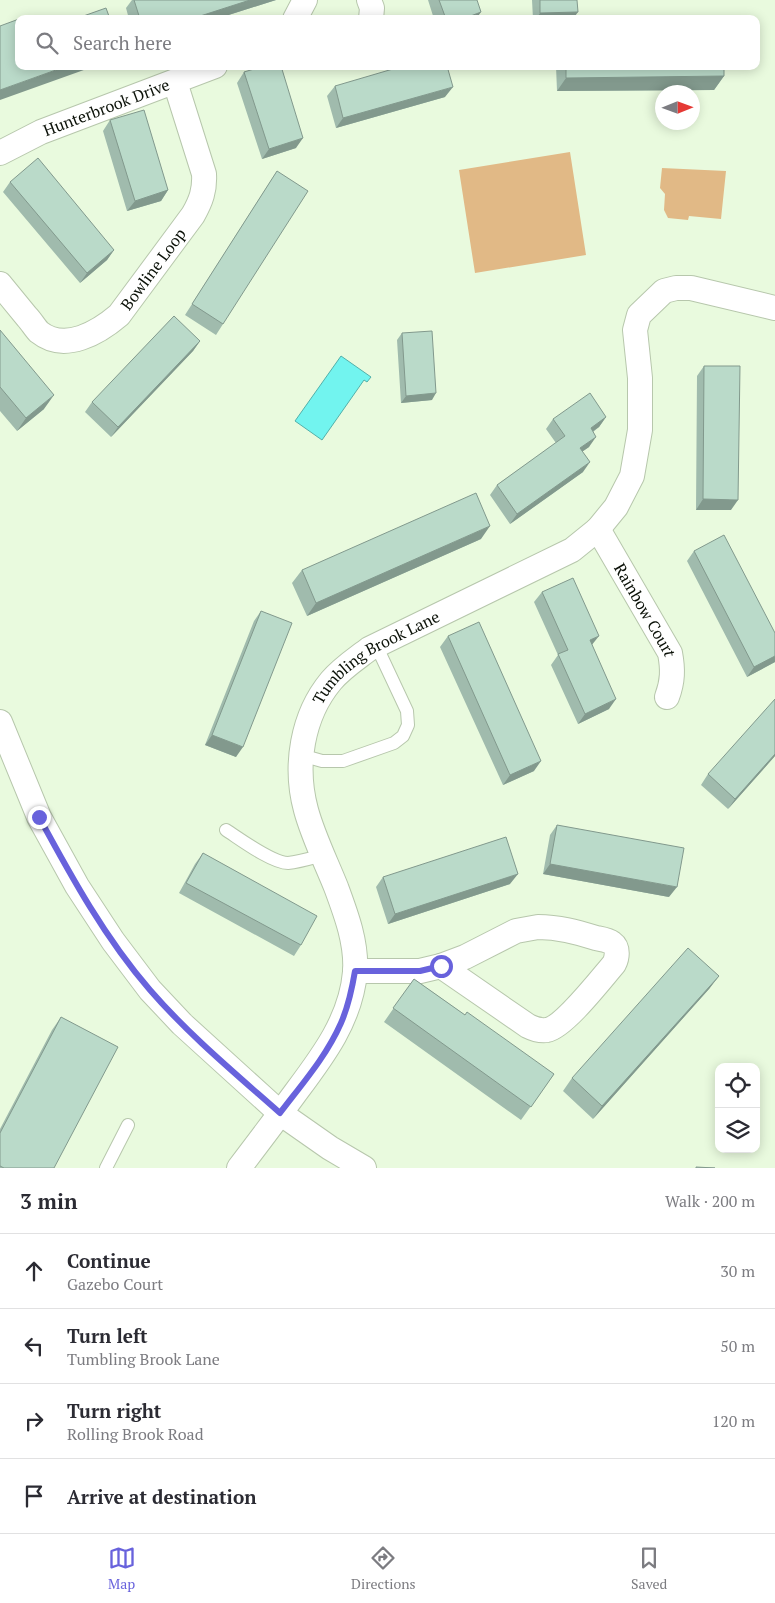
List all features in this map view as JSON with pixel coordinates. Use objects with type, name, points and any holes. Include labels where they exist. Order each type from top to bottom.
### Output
[{"type":"street","points":[[297,15],[305,0]]},
{"type":"street","points":[[369,0],[372,8],[371,15]]},
{"type":"street","name":"Hunterbrook Drive","points":[[0,153],[41,132],[205,70]]},
{"type":"street","name":"Bowline Loop","points":[[0,284],[39,332],[51,338],[64,341],[86,337],[104,328],[119,315],[201,202],[204,189],[204,174],[174,82]]},
{"type":"street","name":"Tumbling Brook Lane","points":[[239,1168],[327,1051],[341,1022],[351,993],[355,971],[352,943],[345,912],[306,810],[301,784],[301,755],[306,729],[319,698],[331,681],[347,666],[376,646],[572,550],[598,528],[616,507],[632,476],[640,430],[640,378],[635,330],[639,316],[664,291],[676,288],[691,288],[775,308]]},
{"type":"street","name":"Rainbow Court","points":[[598,528],[670,653],[673,670],[672,684],[667,697]]},
{"type":"street","points":[[0,722],[39,817],[77,886],[112,941],[150,990],[182,1024],[280,1113],[330,1148],[364,1168]]},
{"type":"street","points":[[355,971],[420,971],[441,966],[465,957],[516,931],[538,926],[568,929],[612,942],[617,950],[617,959],[614,964],[560,1024],[548,1030],[537,1030],[528,1026],[441,966]]},
{"type":"lane","points":[[301,755],[322,760],[343,761],[394,743],[403,736],[408,725],[407,711],[376,646]]},
{"type":"lane","points":[[226,830],[277,862],[287,863],[323,855]]},
{"type":"lane","points":[[106,1168],[128,1125]]},
{"type":"shaded area","points":[[570,152],[586,255],[475,273],[459,170]]},
{"type":"shaded area","points":[[662,168],[726,171],[721,219],[689,216],[688,220],[668,218],[664,210],[665,194],[660,188]]},
{"type":"water","points":[[341,356],[371,377],[367,382],[364,380],[322,440],[295,421]]},
{"type":"building","points":[[134,0],[250,0],[203,15],[139,15]]},
{"type":"building","points":[[439,0],[477,0],[481,12],[473,15],[445,15]]},
{"type":"building","points":[[540,0],[577,0],[578,12],[540,13]]},
{"type":"building","points":[[106,8],[109,15],[86,15]]},
{"type":"building","points":[[15,20],[15,70],[56,70],[0,90],[0,26]]},
{"type":"building","points":[[251,70],[282,70],[303,138],[269,149],[244,72]]},
{"type":"building","points":[[389,70],[448,70],[453,87],[343,118],[335,86]]},
{"type":"building","points":[[566,70],[724,70],[724,76],[566,78]]},
{"type":"building","points":[[144,110],[168,190],[135,201],[110,120]]},
{"type":"building","points":[[38,158],[114,250],[87,273],[10,182]]},
{"type":"building","points":[[277,171],[308,191],[223,324],[192,304]]},
{"type":"building","points":[[174,316],[200,341],[118,427],[92,402]]},
{"type":"building","points":[[0,330],[54,395],[26,418],[0,387]]},
{"type":"building","points":[[432,331],[436,393],[406,396],[402,333]]},
{"type":"building","points":[[704,366],[740,366],[738,500],[703,499]]},
{"type":"building","points":[[590,393],[606,417],[591,428],[596,437],[580,448],[590,462],[517,514],[497,485],[565,436],[553,419]]},
{"type":"building","points":[[476,493],[490,526],[316,603],[302,570]]},
{"type":"building","points":[[724,535],[775,633],[775,656],[754,667],[694,551]]},
{"type":"building","points":[[573,578],[599,636],[590,640],[616,699],[585,714],[558,654],[568,650],[542,592]]},
{"type":"building","points":[[261,611],[292,623],[243,747],[212,735]]},
{"type":"building","points":[[479,622],[541,761],[510,775],[448,636]]},
{"type":"building","points":[[775,699],[775,754],[735,799],[708,774]]},
{"type":"building","points":[[557,825],[684,848],[677,887],[550,864]]},
{"type":"building","points":[[506,837],[518,874],[395,914],[383,877]]},
{"type":"building","points":[[203,853],[317,916],[301,945],[186,883]]},
{"type":"building","points":[[688,948],[719,976],[602,1106],[572,1078]]},
{"type":"building","points":[[414,979],[465,1015],[467,1012],[554,1074],[531,1107],[393,1008]]},
{"type":"building","points":[[61,1017],[118,1047],[54,1168],[4,1168],[0,1166],[0,1133]]},
{"type":"route","points":[[39,817],[77,886],[112,941],[150,990],[182,1024],[280,1113],[327,1051],[341,1022],[351,993],[355,971],[420,971],[441,966]]}]
